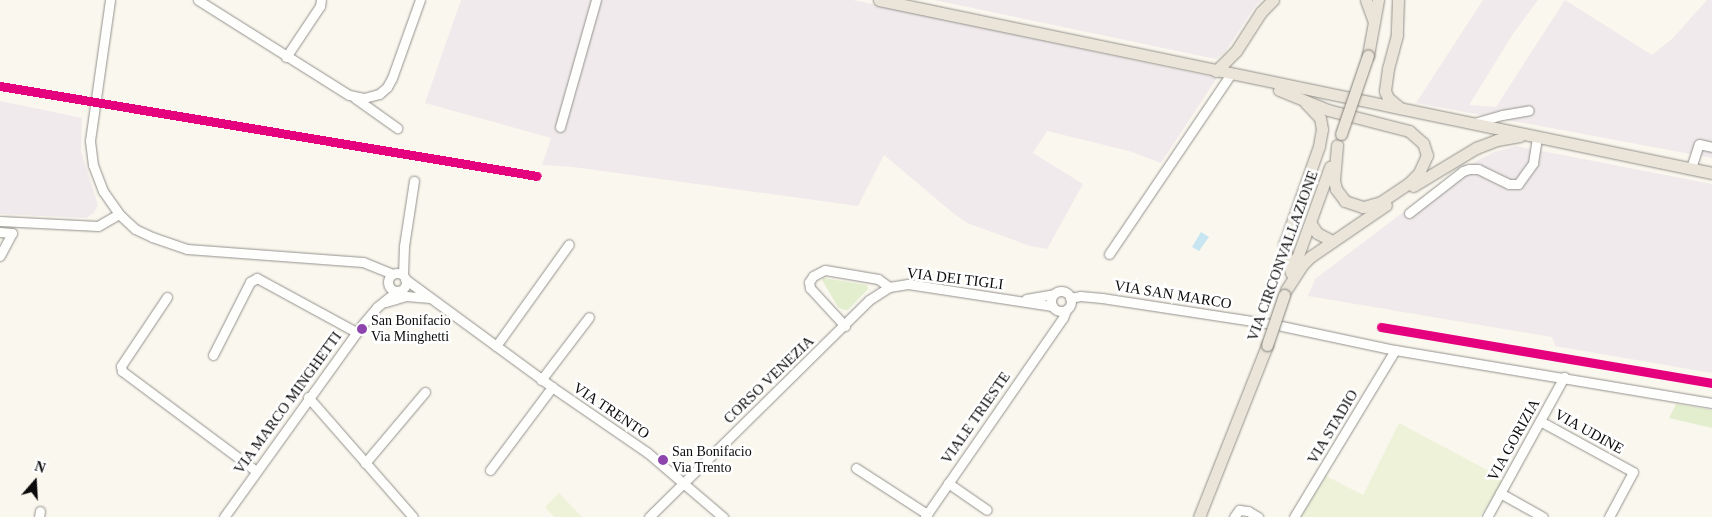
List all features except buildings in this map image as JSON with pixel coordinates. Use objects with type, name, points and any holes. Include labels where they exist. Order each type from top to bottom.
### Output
[{"type":"main road","points":[[880,0],[1403,110],[1712,172]]},
{"type":"main road","points":[[1216,71],[1236,51],[1261,12],[1273,0]]},
{"type":"main road","points":[[1366,0],[1375,26]]},
{"type":"main road","name":"VIA CIRCONVALLAZIONE","points":[[1199,517],[1267,345],[1291,273],[1311,224],[1368,55],[1375,26],[1378,0]]},
{"type":"main road","points":[[1398,0],[1397,35],[1388,69],[1385,91],[1394,104],[1403,110]]},
{"type":"main road","points":[[1236,51],[1236,75]]},
{"type":"main road","points":[[1257,79],[1328,110],[1409,131],[1423,143],[1427,155],[1419,173],[1409,182],[1380,202],[1363,207],[1345,201],[1336,189],[1334,180],[1339,140]]},
{"type":"main road","points":[[1291,273],[1284,245],[1319,146],[1322,129],[1322,122],[1316,112],[1296,97]]},
{"type":"main road","points":[[1285,292],[1303,264],[1332,241],[1416,184],[1476,148],[1498,140],[1532,136]]},
{"type":"main road","points":[[1311,224],[1317,233],[1332,241]]},
{"type":"street","points":[[110,0],[90,141],[93,165],[103,190],[119,214],[135,229],[152,238],[188,249],[363,262],[395,277],[400,290]]},
{"type":"street","points":[[198,0],[286,57],[355,98],[397,128]]},
{"type":"street","points":[[286,57],[320,6],[321,0]]},
{"type":"street","points":[[355,98],[372,96],[387,87],[420,0]]},
{"type":"street","points":[[560,128],[596,0]]},
{"type":"street","points":[[1109,254],[1236,75]]},
{"type":"street","points":[[1472,124],[1502,115],[1530,110]]},
{"type":"street","points":[[1409,213],[1463,171],[1469,169],[1478,169],[1509,184],[1518,184],[1533,163],[1532,136]]},
{"type":"street","points":[[1691,168],[1699,144],[1712,147]]},
{"type":"street","name":"VIA MARCO MINGHETTI","points":[[224,517],[308,397],[377,307],[395,277],[404,246],[414,181]]},
{"type":"street","points":[[0,221],[98,226],[119,214]]},
{"type":"street","points":[[0,232],[12,233],[0,256]]},
{"type":"street","points":[[496,346],[569,244]]},
{"type":"street","points":[[844,326],[810,288],[813,276],[824,270],[878,279],[889,287]]},
{"type":"street","name":"VIA TRENTO","points":[[395,277],[400,290],[430,298]]},
{"type":"street","name":"VIA TRENTO","points":[[395,277],[430,298],[552,388],[648,453],[723,517]]},
{"type":"street","points":[[213,354],[250,282],[257,278],[356,332]]},
{"type":"street","name":"VIA DEI TIGLI","points":[[889,287],[908,284],[1053,307],[1060,311],[1066,310]]},
{"type":"street","name":"CORSO VENEZIA","points":[[650,517],[869,300],[889,287]]},
{"type":"street","name":"VIA MARCO MINGHETTI","points":[[377,307],[400,290]]},
{"type":"street","name":"VIA DEI TIGLI","points":[[1018,301],[1062,291],[1070,298]]},
{"type":"street","points":[[1053,307],[1051,299],[1054,294]]},
{"type":"street","name":"VIA MARCO MINGHETTI","points":[[377,307],[406,296],[430,298]]},
{"type":"street","name":"VIA SAN MARCO","points":[[1070,298],[1080,296],[1119,300],[1271,324]]},
{"type":"street","points":[[167,297],[121,366],[122,371],[256,471]]},
{"type":"street","points":[[1066,310],[1070,306],[1070,298]]},
{"type":"street","name":"VIALE TRIESTE","points":[[1051,335],[1053,307]]},
{"type":"street","name":"VIALE TRIESTE","points":[[926,515],[1051,335],[1066,310]]},
{"type":"street","points":[[541,380],[589,317]]},
{"type":"street","points":[[1282,326],[1395,350],[1712,403]]},
{"type":"street","name":"VIA STADIO","points":[[1294,517],[1395,350]]},
{"type":"street","name":"VIA GORIZIA","points":[[1487,517],[1564,377]]},
{"type":"street","name":"VIA TRENTO","points":[[490,470],[552,388]]},
{"type":"street","points":[[365,464],[425,392]]},
{"type":"street","points":[[308,397],[413,517]]},
{"type":"street","name":"VIA UDINE","points":[[1540,421],[1633,472],[1609,517]]},
{"type":"street","points":[[856,468],[926,515]]},
{"type":"street","points":[[948,483],[987,510]]},
{"type":"street","points":[[1500,493],[1544,517]]},
{"type":"street","points":[[1234,517],[1239,510],[1248,511],[1258,517]]},
{"type":"shaded area","points":[[461,0],[853,0],[1217,78],[1161,163],[1129,151],[1047,131],[1033,153],[1083,184],[1047,249],[1030,246],[967,223],[884,155],[858,206],[573,167],[542,165],[551,138],[425,103]]},
{"type":"shaded area","points":[[934,0],[1262,0],[1256,5],[1225,52],[1216,59]]},
{"type":"shaded area","points":[[1483,0],[1538,0],[1513,34],[1469,105],[1496,107],[1565,0],[1652,55],[1673,38],[1707,0],[1712,0],[1712,158],[1416,103]]},
{"type":"shaded area","points":[[0,101],[82,118],[81,151],[98,205],[94,213],[86,218],[0,214]]},
{"type":"shaded area","points":[[1516,146],[1712,184],[1712,373],[1555,346],[1552,337],[1308,296],[1315,279],[1459,170],[1494,152]]},
{"type":"green space","points":[[823,278],[867,285],[868,289],[848,310],[844,310],[838,307],[822,280]]},
{"type":"green space","points":[[1676,404],[1712,410],[1712,428],[1669,418]]},
{"type":"green space","points":[[1399,423],[1504,479],[1480,517],[1301,517],[1326,476],[1363,495]]},
{"type":"green space","points":[[559,493],[582,517],[554,517],[545,507]]},
{"type":"water","points":[[1201,232],[1209,237],[1199,251],[1192,247]]},
{"type":"transit line","points":[[0,86],[537,176]]},
{"type":"transit line","points":[[1381,327],[1712,383]]},
{"type":"place","name":"San Bonifacio Via Minghetti","points":[[362,329]]},
{"type":"place","name":"San Bonifacio Via Trento","points":[[663,460]]}]
